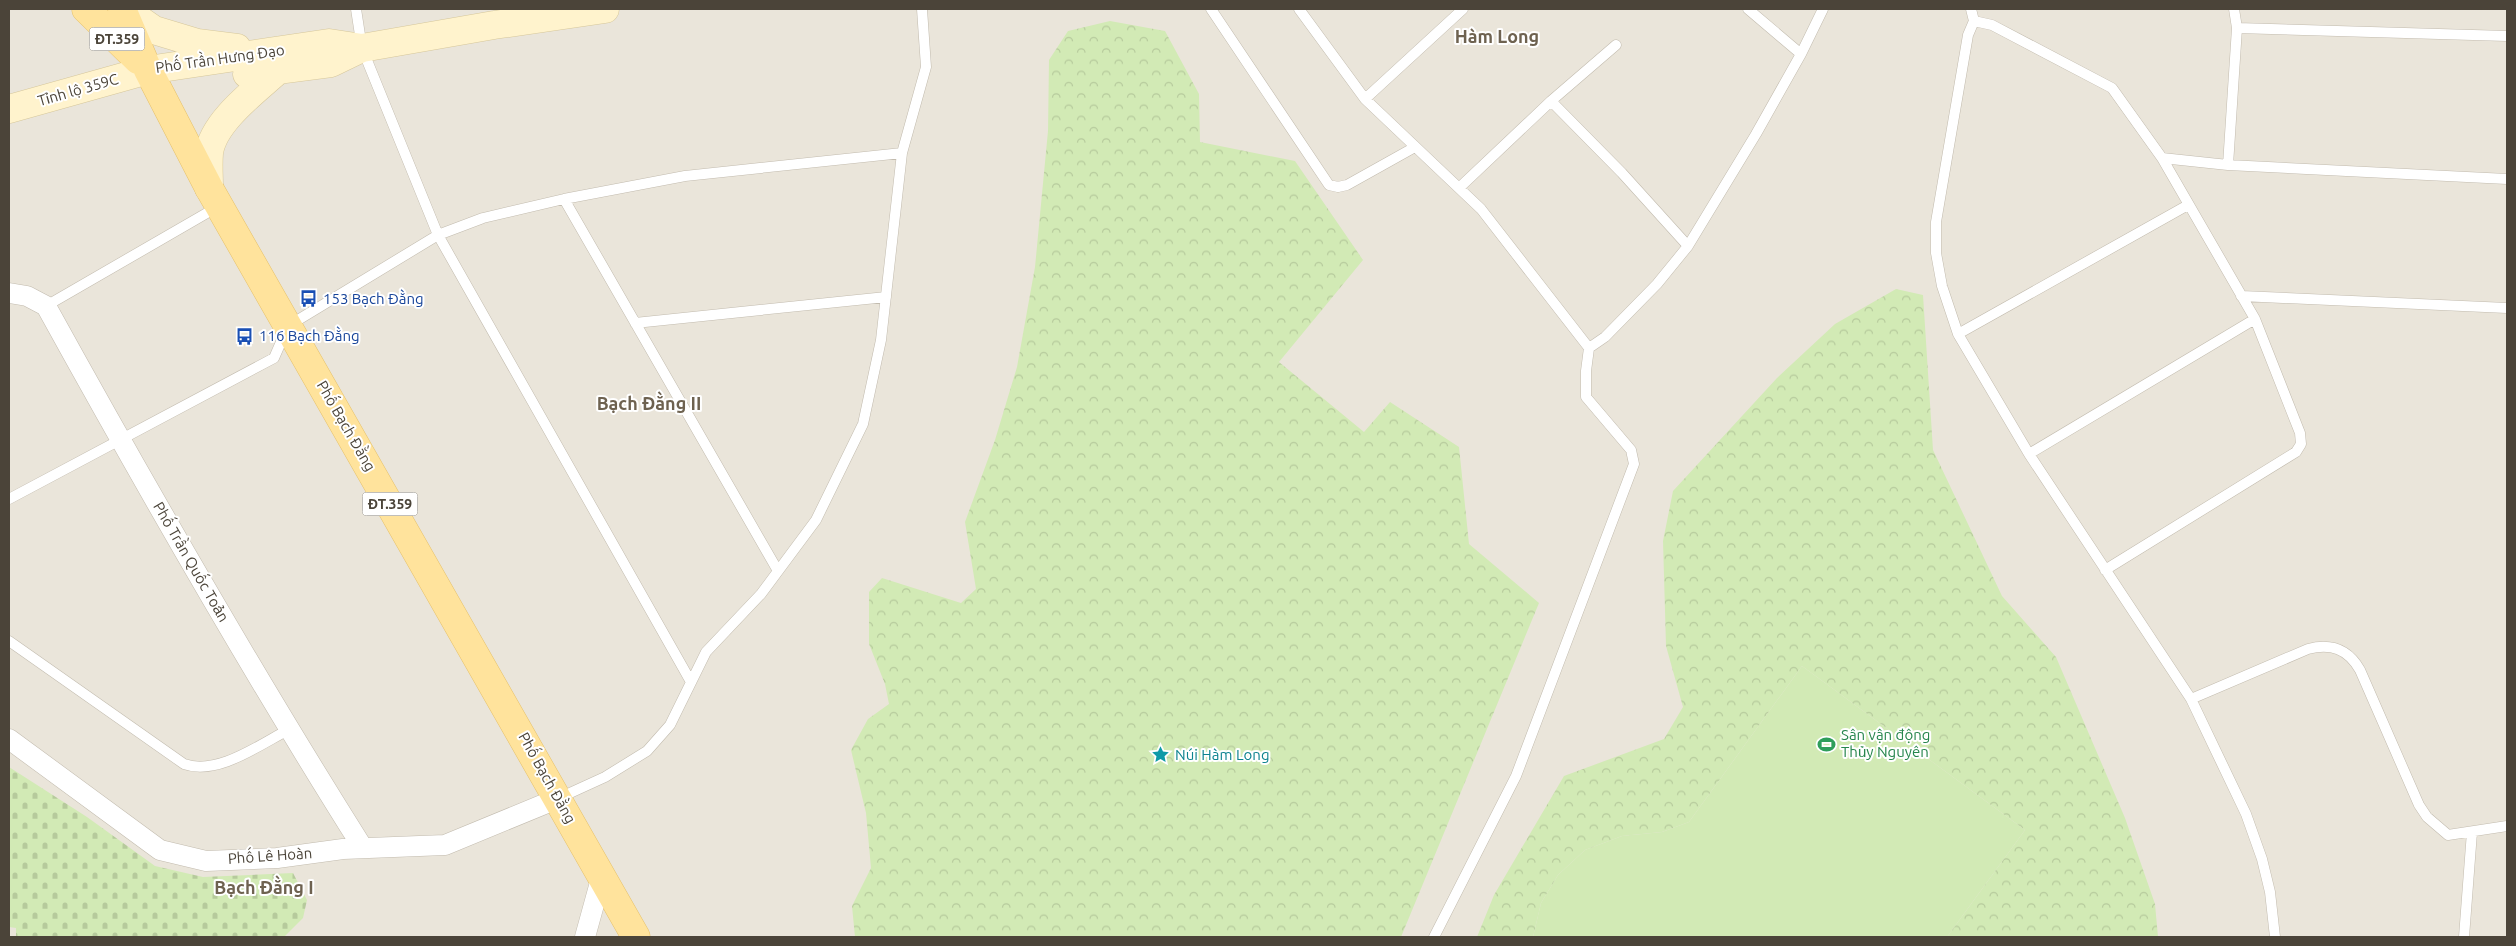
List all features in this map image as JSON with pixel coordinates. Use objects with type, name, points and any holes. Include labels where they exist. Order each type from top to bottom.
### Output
[{"type":"main road","name":"ĐT.359","points":[[86,9],[148,70]]},
{"type":"main road","name":"ĐT.359","points":[[123,9],[148,70]]},
{"type":"main road","name":"Phố Bạch Đằng","points":[[148,70],[214,197],[559,798],[601,878],[636,937]]},
{"type":"street","points":[[123,9],[154,30],[273,62],[217,131],[209,152],[214,197]]},
{"type":"street","name":"Phố Trần Hưng Đạo","points":[[148,70],[190,82],[273,62],[332,63],[362,48],[494,25],[605,9]]},
{"type":"street","name":"Tỉnh lộ 359C","points":[[9,110],[148,70]]},
{"type":"street","points":[[9,293],[27,296],[46,306]]},
{"type":"street","name":"Phố Trần Quốc Toản","points":[[46,306],[119,439],[288,730],[363,848]]},
{"type":"street","name":"Phố Lê Hoàn","points":[[9,739],[160,850],[206,861],[277,858],[363,848],[432,848],[445,845],[559,798]]},
{"type":"street","points":[[585,937],[601,878]]},
{"type":"lane","points":[[356,9],[362,48],[438,235],[691,682]]},
{"type":"lane","points":[[559,798],[605,777],[646,751],[670,725],[706,652],[761,594],[816,520],[863,424],[881,340],[902,154],[926,67],[922,9]]},
{"type":"lane","points":[[1211,9],[1329,185],[1338,187],[1347,185],[1415,147]]},
{"type":"lane","points":[[1299,9],[1365,98],[1480,209],[1590,348]]},
{"type":"lane","points":[[1365,98],[1463,9]]},
{"type":"lane","points":[[1748,9],[1801,54]]},
{"type":"lane","points":[[1434,937],[1516,776],[1634,464],[1631,450],[1586,397],[1586,371],[1590,348],[1605,337],[1657,284],[1688,246],[1801,54],[1823,9]]},
{"type":"lane","points":[[1971,9],[1974,21],[1968,35],[1936,222],[1936,253],[1942,286],[1958,334],[2029,454],[2191,699],[2246,814],[2262,859],[2270,892],[2275,937]]},
{"type":"lane","points":[[2228,165],[2236,28],[2234,9]]},
{"type":"lane","points":[[1974,21],[1992,25],[2112,88],[2162,158],[2255,319],[2300,433],[2301,444],[2296,452],[2105,570]]},
{"type":"lane","points":[[2236,28],[2507,36]]},
{"type":"lane","points":[[1459,188],[1551,101],[1616,45]]},
{"type":"lane","points":[[1551,101],[1622,173],[1688,246]]},
{"type":"lane","points":[[9,499],[274,358],[288,326],[438,235],[483,218],[564,199],[685,176],[902,154]]},
{"type":"lane","points":[[2162,158],[2228,165],[2507,179]]},
{"type":"lane","points":[[46,306],[214,197]]},
{"type":"lane","points":[[564,199],[778,571]]},
{"type":"lane","points":[[1958,334],[2188,205]]},
{"type":"lane","points":[[2241,296],[2507,308]]},
{"type":"lane","points":[[636,323],[886,297]]},
{"type":"lane","points":[[2029,454],[2255,319]]},
{"type":"lane","points":[[9,641],[184,764],[193,767],[202,768],[221,764],[288,730]]},
{"type":"lane","points":[[2191,699],[2308,649],[2328,646],[2338,648],[2354,660],[2360,670],[2419,806],[2427,818],[2448,835],[2507,826]]},
{"type":"lane","points":[[2464,937],[2472,832]]},
{"type":"shaded area","points":[[9,9],[2507,9],[2507,937],[9,937]]},
{"type":"green space","points":[[1110,21],[1165,31],[1199,94],[1200,142],[1295,161],[1363,260],[1279,362],[1364,432],[1390,402],[1459,447],[1469,544],[1539,603],[1401,937],[855,937],[852,906],[871,868],[866,813],[851,750],[868,719],[889,704],[885,684],[869,644],[869,592],[882,578],[961,603],[976,589],[965,522],[995,440],[1017,367],[1035,267],[1048,131],[1049,60],[1068,31]]},
{"type":"green space","points":[[1896,289],[1923,295],[1933,450],[2002,596],[2056,657],[2125,818],[2155,904],[2158,937],[1947,937],[2025,830],[1802,666],[1689,822],[1662,832],[1622,836],[1585,850],[1558,875],[1541,903],[1533,937],[1477,937],[1494,895],[1564,776],[1664,739],[1683,707],[1666,646],[1663,541],[1673,491],[1777,378],[1835,324]]},
{"type":"green space","name":"Sân vận động Thủy Nguyên","points":[[1802,666],[2025,830],[1947,937],[1533,937],[1541,903],[1558,875],[1585,850],[1622,836],[1662,832],[1689,822]]},
{"type":"green space","points":[[9,767],[87,817],[155,866],[203,877],[293,873],[307,900],[303,918],[284,937],[16,937],[16,928],[9,927]]},
{"type":"place","name":"153 Bạch Đằng","points":[[309,299]]},
{"type":"place","name":"116 Bạch Đằng","points":[[245,336]]},
{"type":"place","name":"Sân vận động Thủy Nguyên","points":[[1827,744]]},
{"type":"place","name":"Núi Hàm Long","points":[[1161,755]]},
{"type":"district","name":"Hàm Long","points":[[1497,37]]},
{"type":"district","name":"Bạch Đằng II","points":[[649,404]]},
{"type":"district","name":"Bạch Đằng I","points":[[264,888]]}]
